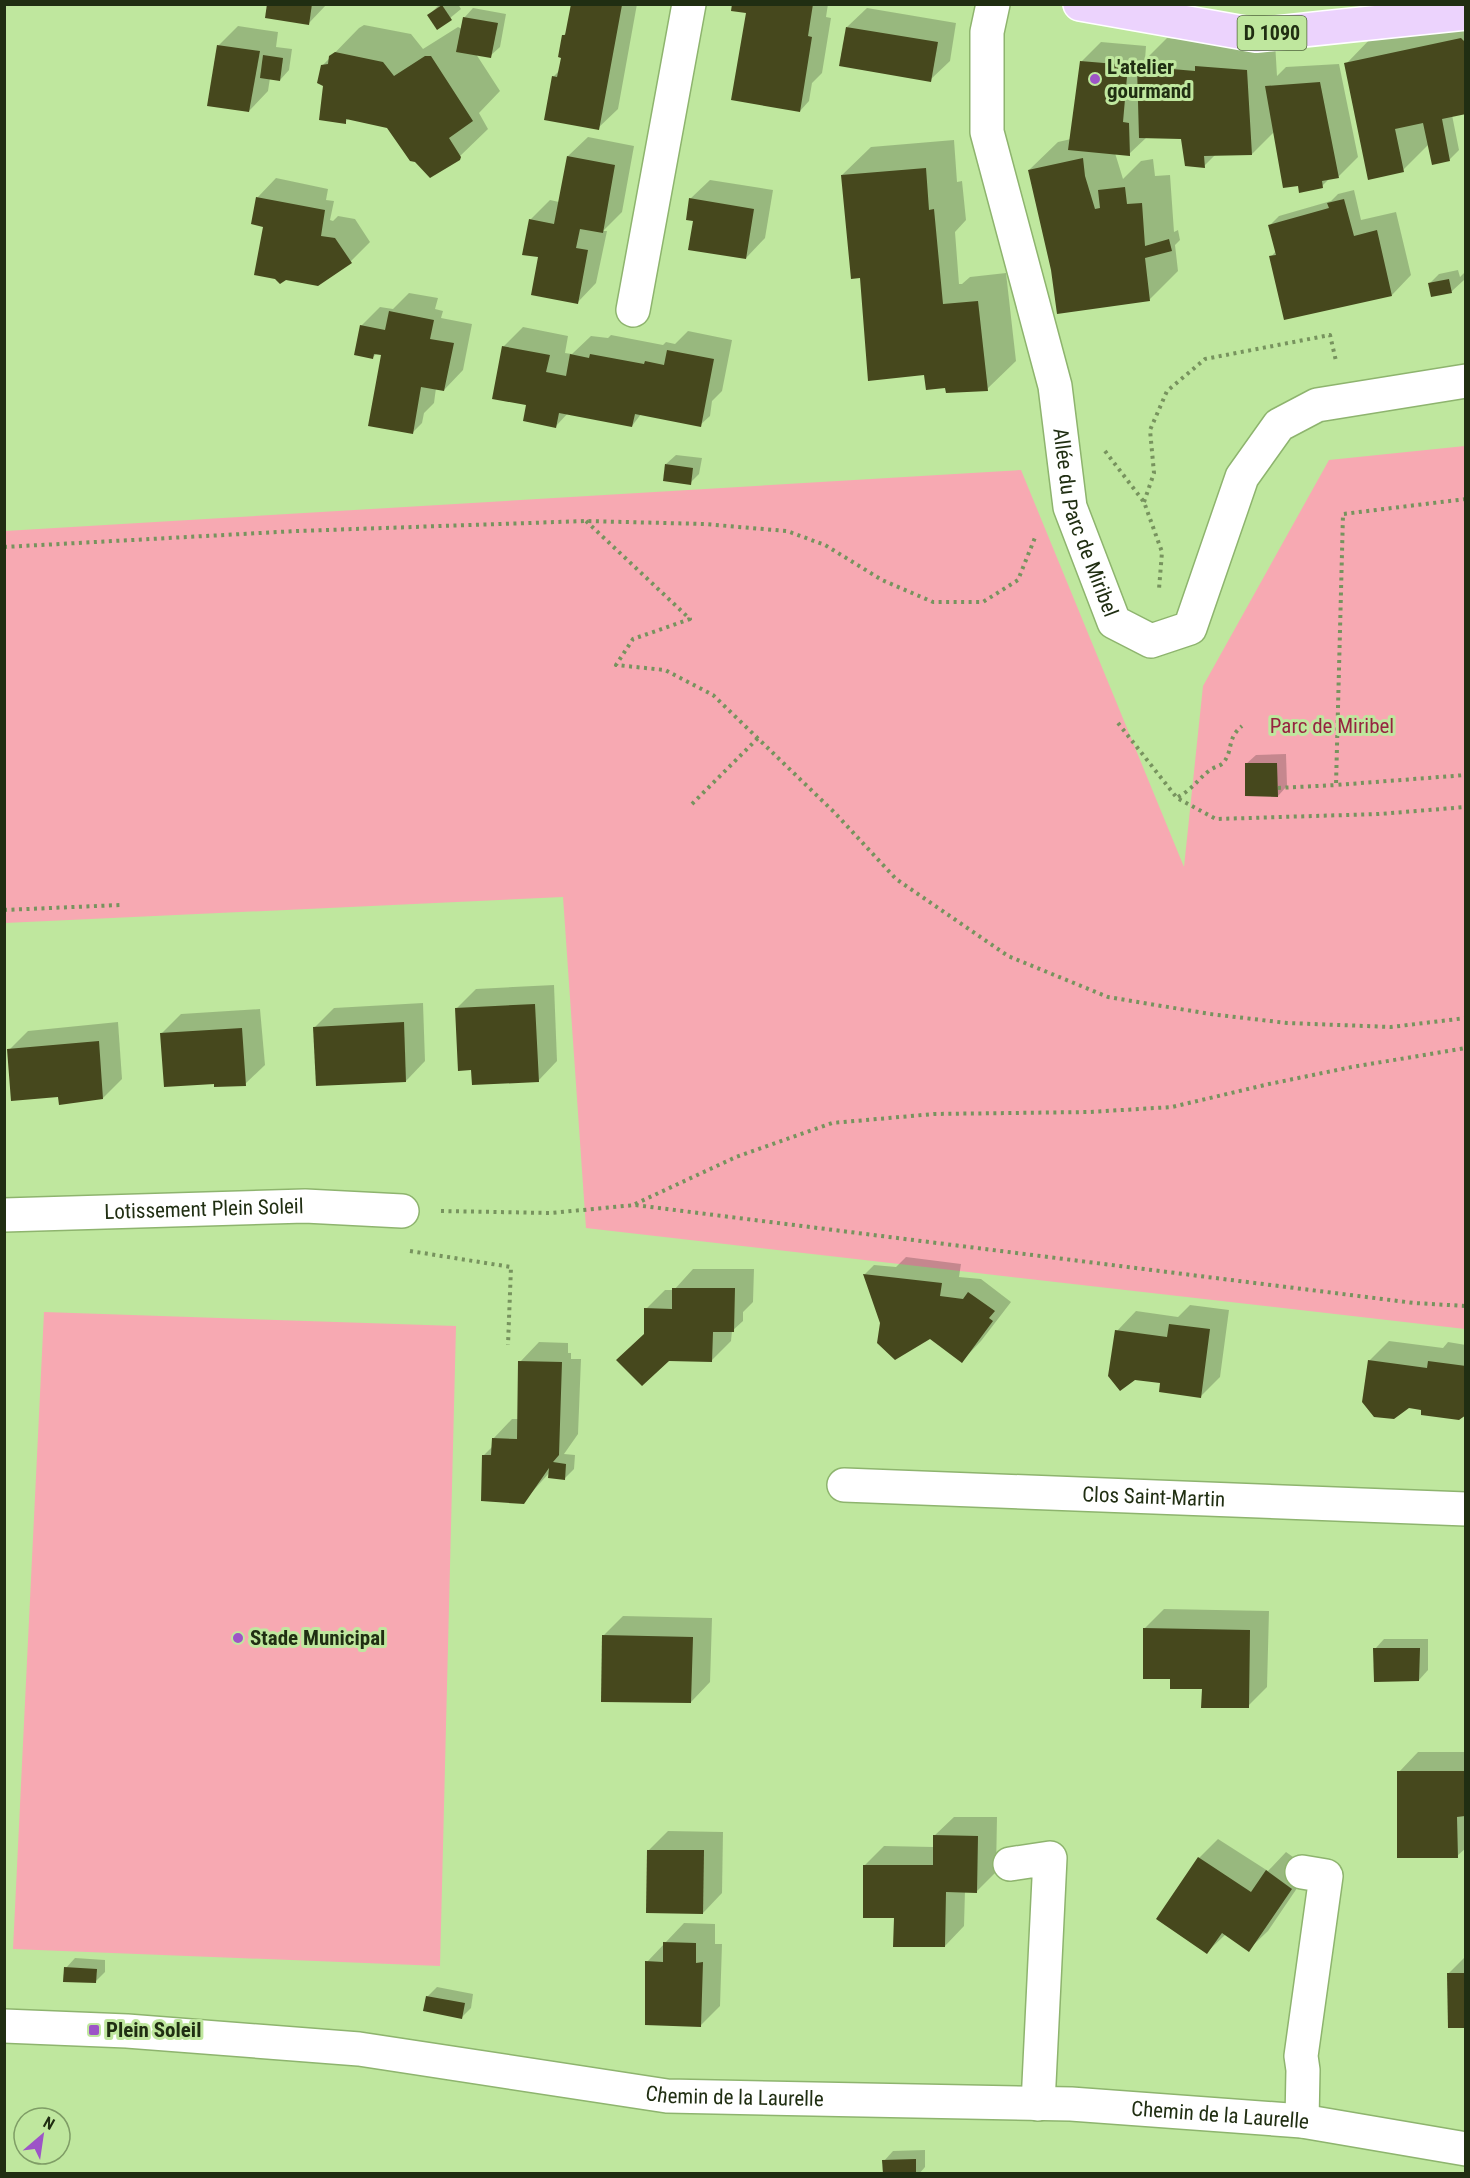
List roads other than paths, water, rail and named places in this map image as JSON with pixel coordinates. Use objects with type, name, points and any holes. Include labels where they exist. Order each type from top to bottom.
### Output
[{"type":"main road","name":"D 1090","points":[[1080,4],[1256,34],[1466,13]]},
{"type":"street","points":[[633,310],[689,4]]},
{"type":"street","name":"Allée du Parc de Miribel","points":[[993,4],[987,32],[987,132],[1055,386],[1070,507],[1114,622],[1151,641],[1190,628],[1242,477],[1279,425],[1317,405],[1466,381]]},
{"type":"street","name":"Lotissement Plein Soleil","points":[[4,1215],[305,1206],[402,1211]]},
{"type":"street","name":"Clos Saint-Martin","points":[[844,1485],[1466,1509]]},
{"type":"street","points":[[1010,1864],[1050,1858],[1038,2104]]},
{"type":"street","points":[[1302,1872],[1326,1876],[1301,2056],[1304,2070],[1302,2121]]},
{"type":"street","name":"Chemin de la Laurelle","points":[[4,2026],[127,2031],[358,2049],[667,2096],[1071,2104],[1302,2121],[1466,2149]]},
{"type":"place","name":"L'atelier gourmand","points":[[1095,79]]},
{"type":"place","name":"Stade Municipal","points":[[238,1638]]},
{"type":"place","name":"Plein Soleil","points":[[94,2030]]},
{"type":"park label","name":"Parc de Miribel","points":[[1332,726]]}]
